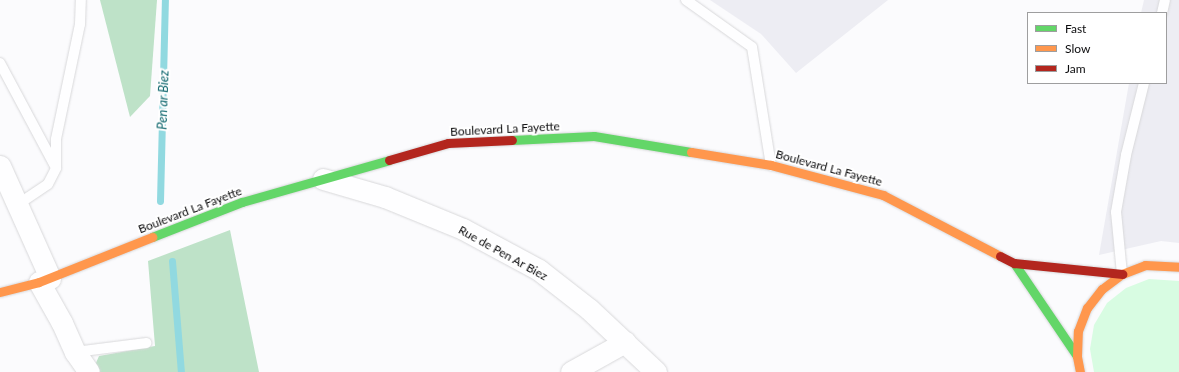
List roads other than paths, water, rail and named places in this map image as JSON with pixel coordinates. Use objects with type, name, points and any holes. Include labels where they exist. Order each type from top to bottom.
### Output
[{"type":"main road","name":"Boulevard La Fayette","points":[[0,292],[45,280],[221,209],[448,143],[594,136],[771,165],[883,195],[1014,262],[1122,274]]},
{"type":"main road","name":"Boulevard La Fayette","points":[[1014,262],[1076,356]]},
{"type":"main road","points":[[1080,372],[1076,356],[1078,331],[1087,308],[1102,289],[1122,274],[1145,265],[1179,267]]},
{"type":"street","points":[[0,166],[17,205],[62,323],[74,362],[89,372]]},
{"type":"street","name":"Rue de Pen Ar Biez","points":[[323,179],[392,200],[463,229],[539,270],[589,309],[656,372]]},
{"type":"street","points":[[571,372],[625,342]]},
{"type":"lane","points":[[17,205],[48,184],[56,168],[56,139],[80,24],[81,0]]},
{"type":"lane","points":[[686,0],[752,47],[771,165]]},
{"type":"lane","points":[[1162,12],[1165,0]]},
{"type":"lane","points":[[0,63],[56,168]]},
{"type":"lane","points":[[1122,274],[1116,212],[1126,155],[1144,84]]},
{"type":"lane","points":[[74,362],[146,343]]},
{"type":"waterway","name":"Pen ar Biez","points":[[160,201],[165,0]]},
{"type":"waterway","name":"Pen ar Biez","points":[[172,261],[181,372]]}]
